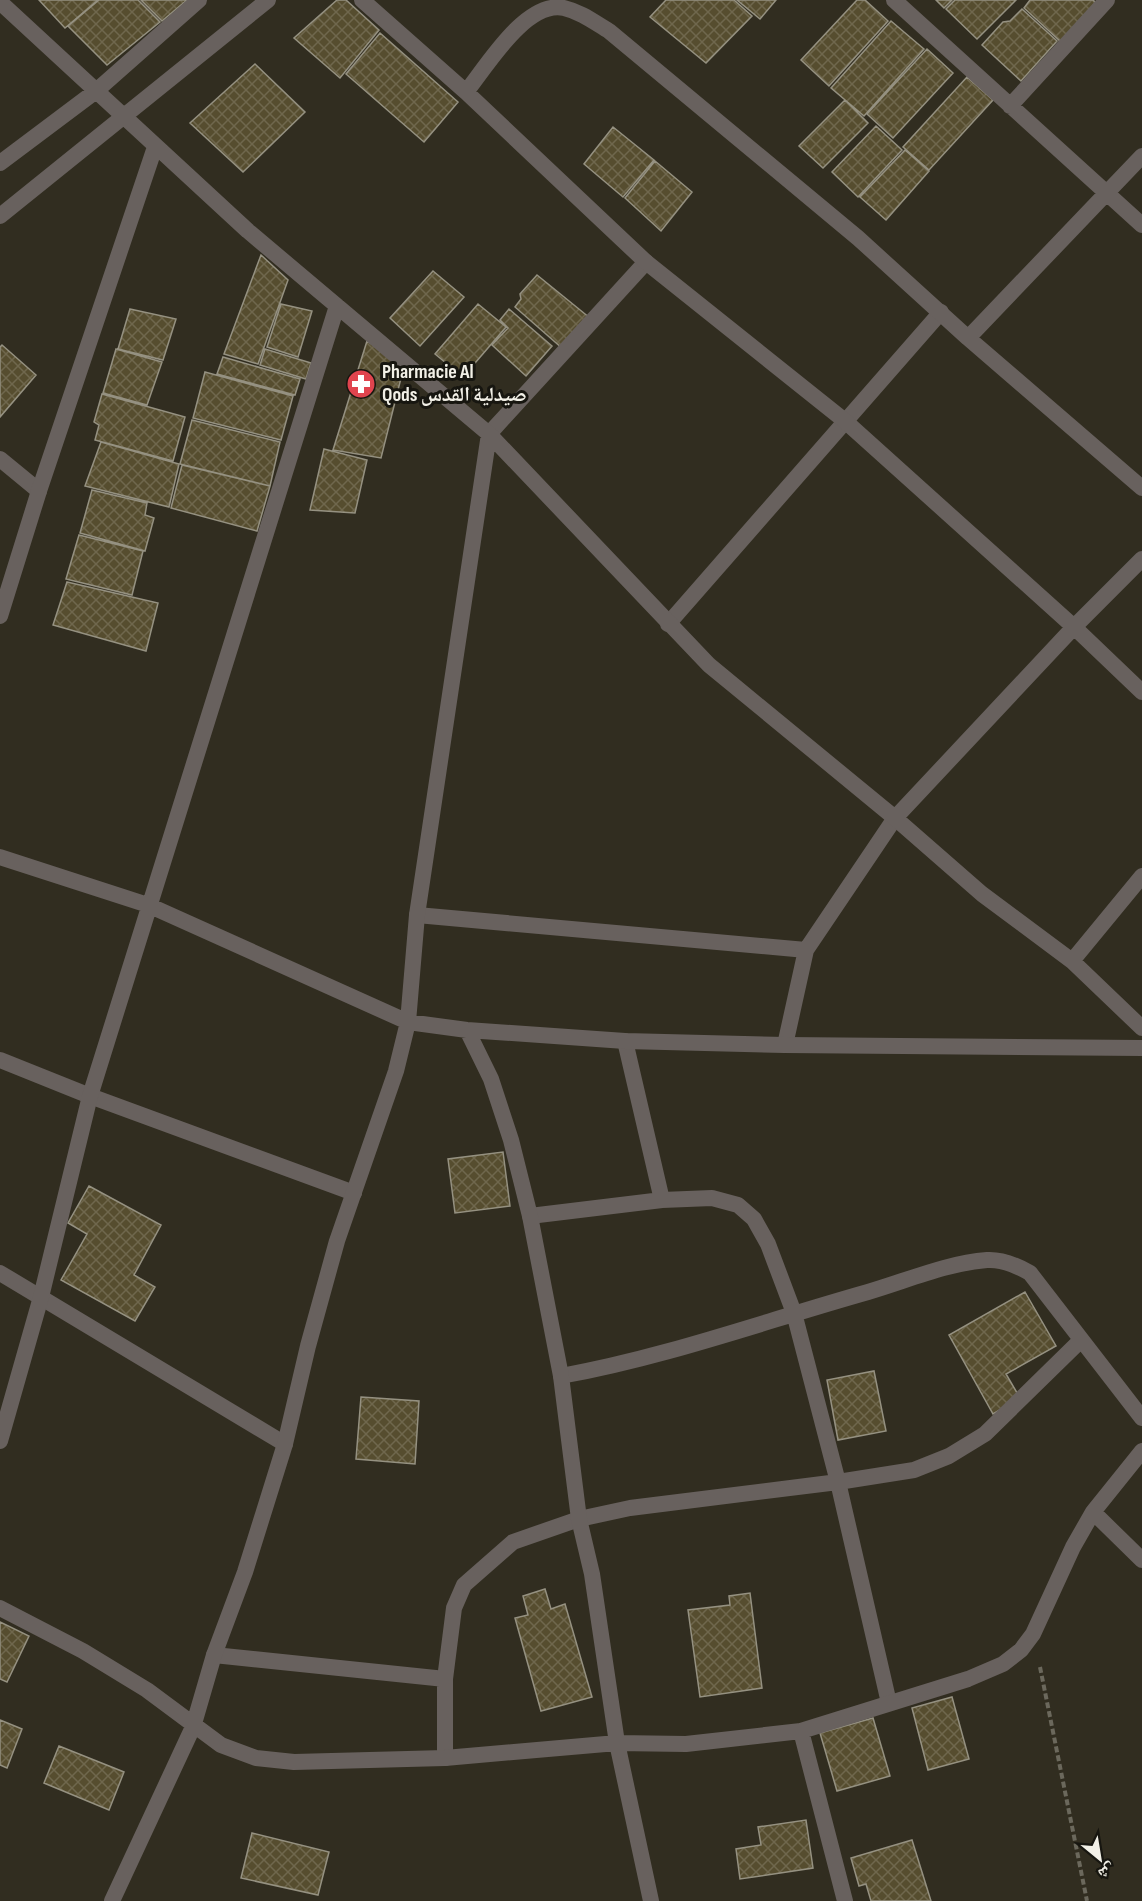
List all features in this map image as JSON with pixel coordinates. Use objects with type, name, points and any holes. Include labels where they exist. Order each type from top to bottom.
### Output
[{"type":"street","points":[[0,163],[96,91],[199,0]]},
{"type":"street","points":[[0,216],[268,0]]},
{"type":"street","points":[[362,0],[466,92],[646,262],[845,421],[1074,627],[1142,692]]},
{"type":"street","points":[[894,0],[1142,225]]},
{"type":"street","points":[[1010,106],[1107,0]]},
{"type":"street","points":[[0,3],[155,147],[337,306],[489,434],[708,665],[896,818],[982,894],[1072,961],[1142,1028]]},
{"type":"street","points":[[466,92],[523,21],[546,8],[562,8],[583,15],[609,32],[803,192],[1142,488]]},
{"type":"street","points":[[0,616],[39,491],[155,147]]},
{"type":"street","points":[[968,338],[1142,156]]},
{"type":"street","points":[[112,1901],[194,1727],[214,1655],[245,1572],[285,1444],[308,1346],[337,1241],[396,1071],[408,1022],[417,915],[489,434],[646,262]]},
{"type":"street","points":[[0,1441],[41,1297],[90,1096],[337,306]]},
{"type":"street","points":[[668,624],[941,312]]},
{"type":"street","points":[[0,459],[39,491]]},
{"type":"street","points":[[785,1045],[806,950],[896,818],[1074,627],[1142,559]]},
{"type":"street","points":[[0,856],[148,905],[408,1022],[467,1030],[625,1041],[785,1045],[1142,1048]]},
{"type":"street","points":[[1072,961],[1142,876]]},
{"type":"street","points":[[417,915],[806,950]]},
{"type":"street","points":[[467,1030],[490,1079],[511,1140],[530,1216],[561,1376],[579,1519],[592,1574],[617,1743],[651,1901]]},
{"type":"street","points":[[625,1041],[662,1200]]},
{"type":"street","points":[[0,1060],[90,1096],[354,1193]]},
{"type":"street","points":[[530,1216],[662,1200],[712,1198],[738,1205],[754,1219],[768,1244],[794,1313],[838,1482],[889,1703]]},
{"type":"street","points":[[561,1376],[657,1356],[794,1313],[957,1266],[988,1260],[1013,1263],[1030,1273],[1080,1341],[1142,1418]]},
{"type":"street","points":[[0,1273],[285,1444]]},
{"type":"street","points":[[445,1758],[445,1679],[454,1608],[464,1585],[513,1542],[579,1519],[630,1508],[838,1482],[914,1470],[949,1456],[985,1434],[1080,1341]]},
{"type":"street","points":[[0,1608],[83,1651],[147,1690],[221,1745],[256,1758],[305,1762],[445,1758],[617,1743],[686,1744],[801,1731],[968,1679],[1003,1664],[1021,1650],[1033,1634],[1073,1547],[1093,1512],[1142,1451]]},
{"type":"street","points":[[1093,1512],[1142,1560]]},
{"type":"street","points":[[214,1655],[445,1679]]},
{"type":"street","points":[[801,1731],[845,1901]]},
{"type":"path","points":[[1033,1634],[1087,1901]]},
{"type":"building","points":[[39,0],[98,0],[65,28]]},
{"type":"building","points":[[99,0],[138,0],[160,22],[107,65],[68,26]]},
{"type":"building","points":[[141,0],[187,0],[162,21]]},
{"type":"building","points":[[337,0],[346,0],[379,30],[340,78],[294,38]]},
{"type":"building","points":[[666,0],[734,0],[752,16],[706,63],[650,17]]},
{"type":"building","points":[[737,0],[776,0],[760,19]]},
{"type":"building","points":[[857,0],[865,0],[888,21],[829,86],[801,60]]},
{"type":"building","points":[[936,0],[952,0],[944,8]]},
{"type":"building","points":[[955,0],[1016,0],[977,39],[946,9]]},
{"type":"building","points":[[1030,0],[1093,0],[1097,4],[1062,43],[1024,8]]},
{"type":"building","points":[[1022,9],[1057,41],[1021,81],[982,45],[1003,22],[1010,21]]},
{"type":"building","points":[[891,21],[924,49],[864,116],[831,88]]},
{"type":"building","points":[[380,33],[458,102],[424,142],[346,74]]},
{"type":"building","points":[[927,49],[953,73],[893,138],[867,114]]},
{"type":"building","points":[[255,64],[305,112],[243,172],[190,123]]},
{"type":"building","points":[[967,77],[993,100],[929,170],[903,147]]},
{"type":"building","points":[[845,100],[868,123],[823,168],[799,146]]},
{"type":"building","points":[[876,126],[902,150],[858,197],[832,172]]},
{"type":"building","points":[[613,127],[654,160],[623,197],[584,164]]},
{"type":"building","points":[[905,150],[929,171],[886,220],[860,197]]},
{"type":"building","points":[[655,161],[692,192],[661,231],[625,198]]},
{"type":"building","points":[[261,255],[288,280],[258,364],[224,354]]},
{"type":"building","points":[[433,271],[464,297],[420,346],[390,318]]},
{"type":"building","points":[[537,275],[590,318],[563,349],[515,307],[521,299],[520,294]]},
{"type":"building","points":[[281,304],[312,311],[298,357],[267,347]]},
{"type":"building","points":[[478,304],[506,327],[463,377],[435,354]]},
{"type":"building","points":[[130,309],[176,319],[163,360],[118,349]]},
{"type":"building","points":[[509,309],[552,346],[526,376],[492,345],[508,328],[500,320]]},
{"type":"building","points":[[367,341],[404,366],[381,458],[333,450]]},
{"type":"building","points":[[2,345],[36,375],[0,417],[0,347]]},
{"type":"building","points":[[116,349],[162,362],[147,405],[103,393]]},
{"type":"building","points":[[265,349],[311,363],[306,379],[260,365]]},
{"type":"building","points":[[223,357],[300,379],[295,395],[217,374]]},
{"type":"building","points":[[205,372],[293,396],[281,440],[193,418]]},
{"type":"building","points":[[102,394],[185,417],[173,461],[95,440],[99,425],[94,422]]},
{"type":"building","points":[[192,420],[280,442],[270,486],[180,464]]},
{"type":"building","points":[[101,442],[179,464],[169,507],[85,486]]},
{"type":"building","points":[[324,449],[367,460],[355,513],[310,510]]},
{"type":"building","points":[[182,465],[270,486],[257,531],[171,508]]},
{"type":"building","points":[[92,490],[147,503],[145,515],[154,518],[145,551],[80,533]]},
{"type":"building","points":[[79,535],[143,551],[132,595],[66,579]]},
{"type":"building","points":[[67,582],[158,603],[146,651],[53,625]]},
{"type":"building","points":[[503,1152],[510,1206],[455,1213],[448,1159]]},
{"type":"building","points":[[89,1186],[161,1225],[134,1275],[155,1287],[135,1321],[61,1280],[87,1234],[68,1223]]},
{"type":"building","points":[[1025,1292],[1056,1346],[1006,1374],[1020,1398],[993,1414],[949,1335]]},
{"type":"building","points":[[874,1371],[886,1431],[838,1440],[827,1380]]},
{"type":"building","points":[[361,1397],[419,1401],[415,1464],[356,1459]]},
{"type":"building","points":[[545,1589],[551,1609],[565,1604],[592,1697],[541,1711],[515,1618],[528,1615],[523,1596]]},
{"type":"building","points":[[750,1593],[762,1688],[700,1697],[688,1610],[730,1605],[729,1596]]},
{"type":"building","points":[[0,1622],[29,1636],[7,1682],[0,1679]]},
{"type":"building","points":[[952,1697],[969,1759],[928,1770],[912,1708]]},
{"type":"building","points":[[873,1718],[890,1776],[837,1791],[820,1733]]},
{"type":"building","points":[[0,1720],[22,1729],[7,1768],[0,1765]]},
{"type":"building","points":[[59,1746],[124,1772],[109,1810],[44,1783]]},
{"type":"building","points":[[806,1820],[813,1868],[740,1879],[736,1849],[761,1845],[758,1827]]},
{"type":"building","points":[[252,1833],[329,1852],[318,1895],[241,1878]]},
{"type":"building","points":[[912,1840],[931,1901],[871,1901],[866,1884],[859,1886],[851,1858]]},
{"type":"place","name":"Pharmacie Al Qods صيدلية القدس","points":[[361,384]]}]
